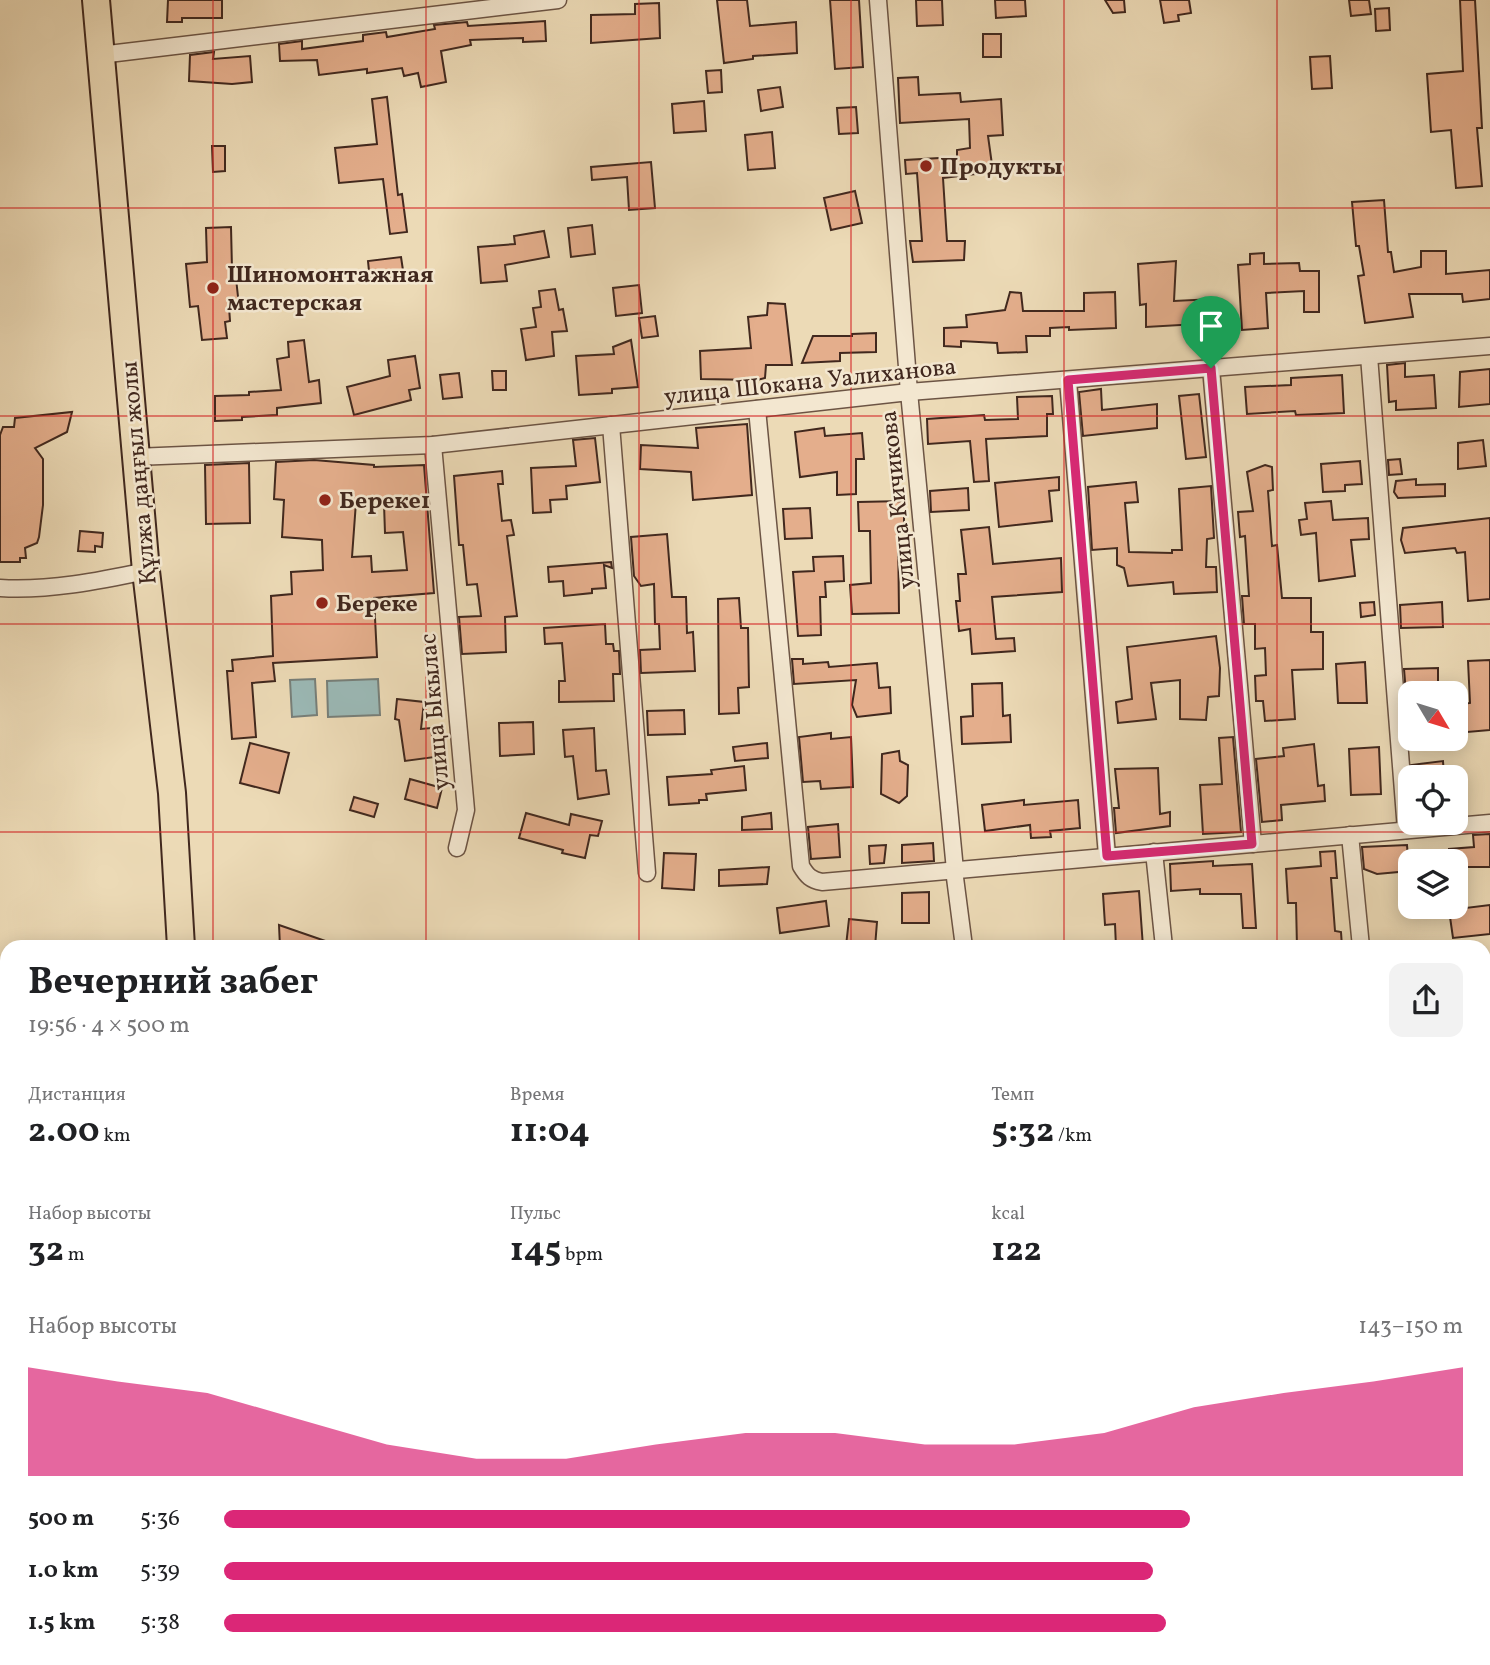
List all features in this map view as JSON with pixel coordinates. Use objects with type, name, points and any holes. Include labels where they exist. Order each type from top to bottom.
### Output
[{"type":"main road","name":"Құлжа даңғыл жолы","points":[[96,0],[135,457],[172,793],[181,940]]},
{"type":"street","points":[[100,55],[558,0]]},
{"type":"street","name":"улица Кичикова","points":[[878,0],[909,392],[963,940]]},
{"type":"street","name":"улица Шокана Уалиханова","points":[[135,457],[433,445],[909,392],[1490,346]]},
{"type":"street","points":[[1369,356],[1401,765]]},
{"type":"street","points":[[1211,368],[1252,844]]},
{"type":"street","points":[[1068,380],[1107,856]]},
{"type":"street","points":[[757,410],[801,866],[806,875],[822,882],[1398,831]]},
{"type":"street","points":[[611,425],[647,873]]},
{"type":"street","name":"улица Ыкылас","points":[[433,445],[466,810],[457,848]]},
{"type":"street","points":[[0,588],[21,589],[109,579],[146,571]]},
{"type":"street","points":[[1468,825],[1490,823]]},
{"type":"street","points":[[1350,835],[1360,940]]},
{"type":"street","points":[[1154,852],[1163,940]]},
{"type":"water","points":[[315,679],[317,715],[292,717],[290,680]]},
{"type":"water","points":[[378,679],[380,715],[328,717],[327,681]]},
{"type":"building","points":[[168,0],[222,0],[222,18],[182,18],[182,22],[167,22]]},
{"type":"building","points":[[717,0],[747,0],[750,26],[796,22],[797,53],[753,56],[753,59],[724,63]]},
{"type":"building","points":[[830,0],[859,0],[863,67],[835,69]]},
{"type":"building","points":[[916,0],[942,0],[943,25],[917,26]]},
{"type":"building","points":[[995,0],[1025,0],[1026,16],[996,18]]},
{"type":"building","points":[[1105,0],[1124,0],[1125,12],[1113,13]]},
{"type":"building","points":[[1160,0],[1189,0],[1191,13],[1178,15],[1179,21],[1164,23]]},
{"type":"building","points":[[1349,0],[1369,0],[1371,14],[1351,16]]},
{"type":"building","points":[[1460,0],[1475,0],[1482,128],[1477,128],[1482,186],[1456,188],[1451,130],[1431,132],[1427,74],[1463,71]]},
{"type":"building","points":[[659,3],[660,38],[591,43],[591,15],[635,14],[635,4]]},
{"type":"building","points":[[1389,8],[1390,30],[1376,31],[1375,9]]},
{"type":"building","points":[[545,21],[546,41],[523,42],[523,38],[470,40],[471,45],[441,51],[446,82],[421,87],[418,73],[404,76],[402,68],[319,75],[317,60],[280,61],[279,44],[302,41],[302,49],[363,41],[363,35],[386,32],[387,37],[435,29],[434,25],[467,22],[468,26]]},
{"type":"building","points":[[983,34],[1001,34],[1001,57],[983,57]]},
{"type":"building","points":[[214,52],[213,59],[250,56],[252,82],[232,84],[189,81],[190,55]]},
{"type":"building","points":[[1330,56],[1332,88],[1312,89],[1310,57]]},
{"type":"building","points":[[721,70],[722,92],[708,93],[706,71]]},
{"type":"building","points":[[918,77],[919,95],[960,93],[961,102],[1001,99],[1003,135],[988,136],[993,172],[943,178],[947,241],[965,241],[964,260],[913,262],[910,241],[922,241],[917,173],[906,174],[905,160],[957,157],[957,150],[970,148],[969,119],[900,123],[898,78]]},
{"type":"building","points":[[780,87],[783,107],[761,111],[758,90]]},
{"type":"building","points":[[387,97],[398,195],[402,194],[407,232],[390,234],[383,179],[339,183],[335,148],[377,144],[372,99]]},
{"type":"building","points":[[704,101],[706,131],[674,133],[672,104]]},
{"type":"building","points":[[856,107],[858,133],[839,134],[837,108]]},
{"type":"building","points":[[772,132],[775,168],[748,170],[745,135]]},
{"type":"building","points":[[212,146],[225,146],[225,171],[213,172]]},
{"type":"building","points":[[651,162],[655,208],[629,210],[627,177],[592,180],[591,167]]},
{"type":"building","points":[[855,191],[862,223],[831,230],[824,198]]},
{"type":"building","points":[[1384,200],[1388,252],[1391,252],[1394,272],[1421,267],[1421,251],[1446,251],[1446,274],[1490,270],[1490,299],[1463,302],[1462,294],[1409,294],[1413,317],[1365,323],[1358,276],[1364,275],[1359,246],[1356,246],[1352,202]]},
{"type":"building","points":[[592,225],[595,254],[571,257],[568,228]]},
{"type":"building","name":"Шиномонтажная мастерская","points":[[231,227],[232,269],[235,269],[239,306],[229,307],[230,321],[225,322],[227,338],[202,340],[198,306],[190,307],[186,264],[207,262],[206,228]]},
{"type":"building","points":[[544,231],[549,257],[505,265],[507,281],[481,283],[478,247],[515,244],[514,236]]},
{"type":"building","points":[[1264,253],[1264,264],[1299,263],[1300,271],[1319,271],[1319,312],[1304,312],[1304,291],[1266,293],[1268,328],[1242,330],[1238,265],[1250,264],[1250,254]]},
{"type":"building","points":[[401,257],[404,277],[370,281],[368,261]]},
{"type":"building","points":[[1176,261],[1174,301],[1214,299],[1215,323],[1146,327],[1146,304],[1140,305],[1138,264]]},
{"type":"building","points":[[639,285],[642,313],[616,316],[613,288]]},
{"type":"building","points":[[555,289],[559,310],[563,309],[567,331],[552,332],[554,356],[526,360],[521,329],[536,327],[533,308],[541,307],[539,291]]},
{"type":"building","points":[[1010,292],[1021,293],[1023,311],[1084,311],[1084,293],[1115,292],[1116,328],[1050,328],[1050,336],[1026,336],[1027,352],[998,353],[997,343],[961,341],[961,347],[944,346],[944,328],[967,327],[966,315],[1005,310]]},
{"type":"building","points":[[768,303],[785,304],[792,365],[766,365],[765,378],[757,380],[701,379],[700,351],[751,348],[748,317],[767,315]]},
{"type":"building","points":[[655,316],[658,336],[642,338],[639,318]]},
{"type":"building","points":[[876,333],[876,352],[840,353],[840,361],[802,363],[813,336]]},
{"type":"building","points":[[304,340],[309,382],[319,380],[321,403],[277,408],[277,415],[215,421],[215,396],[281,390],[277,359],[289,357],[288,342]]},
{"type":"building","points":[[631,340],[638,387],[612,389],[612,393],[579,395],[576,356],[614,354],[613,347]]},
{"type":"building","points":[[415,356],[420,388],[409,390],[411,400],[354,415],[347,387],[390,376],[388,360]]},
{"type":"building","points":[[1405,363],[1405,377],[1434,375],[1436,408],[1396,410],[1396,401],[1389,402],[1387,365]]},
{"type":"building","points":[[1490,369],[1490,404],[1459,407],[1460,372]]},
{"type":"building","points":[[492,371],[506,371],[506,390],[493,390]]},
{"type":"building","points":[[459,373],[462,397],[443,399],[440,375]]},
{"type":"building","points":[[1342,375],[1344,413],[1296,415],[1295,411],[1247,414],[1245,387],[1291,385],[1291,378]]},
{"type":"building","points":[[1101,389],[1102,410],[1157,404],[1157,428],[1083,436],[1079,392]]},
{"type":"building","points":[[1199,394],[1206,457],[1186,459],[1179,396]]},
{"type":"building","points":[[1052,396],[1053,414],[1047,414],[1047,436],[986,439],[989,481],[974,482],[970,441],[928,444],[927,419],[984,415],[985,420],[1018,419],[1017,397]]},
{"type":"building","points":[[72,412],[67,432],[35,448],[43,459],[43,505],[37,543],[25,548],[26,558],[20,558],[20,562],[0,562],[0,435],[3,427],[14,427],[15,418]]},
{"type":"building","points":[[747,424],[752,495],[693,500],[691,472],[640,469],[641,445],[698,448],[696,428]]},
{"type":"building","points":[[824,428],[825,436],[862,433],[864,459],[856,459],[856,494],[837,495],[837,472],[800,477],[795,432]]},
{"type":"building","points":[[595,438],[600,482],[566,486],[567,499],[550,500],[551,512],[533,513],[531,468],[576,466],[573,440]]},
{"type":"building","points":[[1483,440],[1486,466],[1458,469],[1458,443]]},
{"type":"building","points":[[1400,459],[1402,474],[1389,475],[1388,460]]},
{"type":"building","points":[[314,460],[374,467],[424,465],[434,593],[374,598],[377,657],[273,663],[275,681],[252,683],[256,737],[232,739],[227,671],[233,671],[232,660],[273,656],[271,596],[292,594],[291,572],[323,570],[322,540],[282,537],[284,500],[274,499],[276,462]],"holes":[[[356,502],[384,504],[385,533],[403,532],[407,570],[372,572],[371,556],[352,557]]]},
{"type":"building","points":[[1360,461],[1362,484],[1345,485],[1345,491],[1323,492],[1321,464]]},
{"type":"building","points":[[249,463],[250,523],[206,524],[205,465]]},
{"type":"building","points":[[1265,465],[1272,467],[1273,490],[1268,491],[1272,546],[1277,545],[1282,598],[1311,598],[1311,632],[1323,632],[1323,669],[1292,670],[1295,719],[1265,721],[1263,701],[1256,701],[1255,676],[1266,675],[1265,648],[1255,649],[1255,624],[1244,624],[1242,596],[1249,596],[1245,536],[1240,537],[1238,512],[1253,511],[1247,472]]},
{"type":"building","points":[[502,471],[503,484],[498,484],[502,521],[511,520],[514,535],[507,536],[517,616],[505,617],[506,652],[462,654],[459,617],[481,616],[477,584],[467,585],[463,545],[459,545],[454,476]]},
{"type":"building","points":[[1059,477],[1059,490],[1049,491],[1052,521],[999,527],[995,483]]},
{"type":"building","points":[[1416,479],[1416,485],[1445,484],[1445,496],[1398,498],[1394,492],[1396,481]]},
{"type":"building","points":[[1136,482],[1138,502],[1125,503],[1129,552],[1172,553],[1172,550],[1182,550],[1179,489],[1211,486],[1214,538],[1207,539],[1206,567],[1216,567],[1217,592],[1174,594],[1173,582],[1128,586],[1124,568],[1117,565],[1117,548],[1092,550],[1088,487]]},
{"type":"building","points":[[968,488],[969,510],[931,512],[930,491]]},
{"type":"building","points":[[904,501],[904,530],[898,530],[899,613],[852,614],[850,585],[871,583],[870,531],[859,531],[858,502]]},
{"type":"building","points":[[1331,501],[1333,520],[1368,518],[1369,539],[1351,540],[1355,576],[1319,581],[1316,533],[1301,535],[1299,520],[1307,519],[1305,503]]},
{"type":"building","points":[[810,508],[812,538],[785,539],[783,509]]},
{"type":"building","points":[[1490,518],[1490,599],[1468,601],[1465,552],[1457,553],[1455,548],[1405,553],[1401,540],[1403,528]]},
{"type":"building","points":[[989,527],[993,564],[1061,558],[1062,592],[992,597],[996,639],[1014,638],[1015,651],[972,654],[970,629],[959,631],[956,601],[960,601],[958,574],[966,574],[961,530]]},
{"type":"building","points":[[80,531],[103,533],[102,547],[95,546],[95,552],[78,551]]},
{"type":"building","points":[[667,534],[672,597],[686,597],[687,633],[693,632],[695,671],[641,673],[640,650],[660,649],[659,624],[655,624],[654,584],[641,586],[634,576],[631,537]]},
{"type":"building","points":[[843,556],[844,581],[825,582],[826,597],[820,597],[821,635],[798,636],[793,572],[814,571],[813,557]]},
{"type":"building","points":[[611,562],[612,568],[604,565],[606,588],[592,589],[592,593],[564,596],[563,581],[549,582],[548,567]]},
{"type":"building","points":[[739,598],[741,628],[748,628],[749,687],[738,688],[739,713],[719,714],[718,599]]},
{"type":"building","points":[[1374,602],[1375,615],[1361,617],[1360,603]]},
{"type":"building","points":[[1442,602],[1443,627],[1401,628],[1400,605]]},
{"type":"building","points":[[605,624],[606,644],[613,644],[614,651],[619,651],[620,674],[613,674],[614,701],[559,702],[559,681],[565,681],[562,643],[545,644],[544,628]]},
{"type":"building","points":[[1216,636],[1220,668],[1219,696],[1208,697],[1206,720],[1180,719],[1180,680],[1151,683],[1156,719],[1118,723],[1116,702],[1132,699],[1127,647]]},
{"type":"building","points":[[792,659],[803,659],[803,664],[828,662],[829,667],[877,663],[879,688],[890,687],[891,713],[857,717],[852,705],[856,680],[794,684]]},
{"type":"building","points":[[1490,660],[1490,730],[1468,732],[1468,661]]},
{"type":"building","points":[[1365,662],[1367,703],[1338,703],[1336,664]]},
{"type":"building","points":[[1438,668],[1438,681],[1405,681],[1404,669]]},
{"type":"building","points":[[1002,683],[1003,716],[1010,715],[1011,742],[962,744],[961,717],[973,716],[972,684]]},
{"type":"building","points":[[397,699],[424,702],[421,729],[431,728],[435,757],[405,761],[399,720],[395,719]]},
{"type":"building","points":[[684,710],[685,734],[648,735],[647,711]]},
{"type":"building","points":[[533,722],[534,754],[500,756],[499,723]]},
{"type":"building","points":[[594,728],[596,771],[606,770],[609,794],[578,799],[573,756],[565,757],[563,730]]},
{"type":"building","points":[[831,733],[831,739],[851,737],[853,787],[821,789],[820,781],[803,782],[799,737]]},
{"type":"building","points":[[1233,737],[1241,832],[1203,834],[1200,785],[1222,784],[1219,738]]},
{"type":"building","points":[[250,743],[289,753],[279,793],[240,783]]},
{"type":"building","points":[[767,743],[768,758],[735,761],[733,747]]},
{"type":"building","points":[[1314,744],[1318,786],[1324,785],[1325,801],[1281,805],[1282,820],[1262,822],[1256,759],[1284,756],[1283,748]]},
{"type":"building","points":[[1379,747],[1381,794],[1351,795],[1349,749]]},
{"type":"building","points":[[899,751],[900,761],[908,765],[907,796],[899,803],[881,794],[882,754]]},
{"type":"building","points":[[1443,761],[1443,765],[1411,765]]},
{"type":"building","points":[[744,766],[746,790],[706,794],[707,800],[699,800],[699,803],[669,805],[667,777],[712,774],[711,770]]},
{"type":"building","points":[[1158,768],[1160,814],[1170,812],[1170,826],[1116,833],[1114,808],[1119,808],[1115,769]]},
{"type":"building","points":[[410,779],[442,788],[437,808],[405,799]]},
{"type":"building","points":[[354,797],[378,804],[374,817],[350,810]]},
{"type":"building","points":[[1024,800],[1024,805],[1078,800],[1080,828],[1050,831],[1051,837],[1031,838],[1030,825],[985,831],[982,805]]},
{"type":"building","points":[[526,813],[569,825],[571,814],[602,821],[598,836],[590,835],[585,858],[519,838]]},
{"type":"building","points":[[771,813],[772,829],[742,830],[742,817]]},
{"type":"building","points":[[838,824],[840,857],[811,859],[808,827]]},
{"type":"building","points":[[1490,834],[1490,867],[1468,867],[1468,849],[1449,849],[1474,847],[1473,835]]},
{"type":"building","points":[[933,843],[934,861],[902,863],[902,845]]},
{"type":"building","points":[[886,845],[884,863],[870,864],[869,846]]},
{"type":"building","points":[[1407,845],[1407,849],[1398,849],[1398,872],[1377,874],[1364,869],[1362,847]]},
{"type":"building","points":[[1335,851],[1337,878],[1331,878],[1335,931],[1341,932],[1342,940],[1297,940],[1296,903],[1288,903],[1286,869],[1321,866],[1320,852]]},
{"type":"building","points":[[664,853],[696,854],[694,890],[662,888]]},
{"type":"building","points":[[1213,861],[1213,866],[1252,864],[1256,928],[1243,928],[1241,894],[1200,894],[1200,889],[1171,891],[1170,864]]},
{"type":"building","points":[[769,867],[767,884],[719,886],[719,870]]},
{"type":"building","points":[[1139,891],[1142,940],[1116,940],[1115,924],[1105,925],[1103,894]]},
{"type":"building","points":[[929,892],[929,923],[902,923],[902,893]]},
{"type":"building","points":[[826,901],[829,926],[780,933],[777,908]]},
{"type":"building","points":[[1490,905],[1490,934],[1453,938],[1450,919],[1468,919],[1468,908]]},
{"type":"building","points":[[849,919],[877,922],[876,940],[847,940]]},
{"type":"building","points":[[279,925],[322,940],[280,940]]},
{"type":"place","name":"Продукты","points":[[926,166]]},
{"type":"place","name":"Шиномонтажная мастерская","points":[[213,288]]},
{"type":"place","name":"Береке1","points":[[325,500]]},
{"type":"place","name":"Береке","points":[[322,603]]},
{"type":"route","points":[[1211,368],[1252,844],[1107,856],[1068,380],[1211,368]]}]
